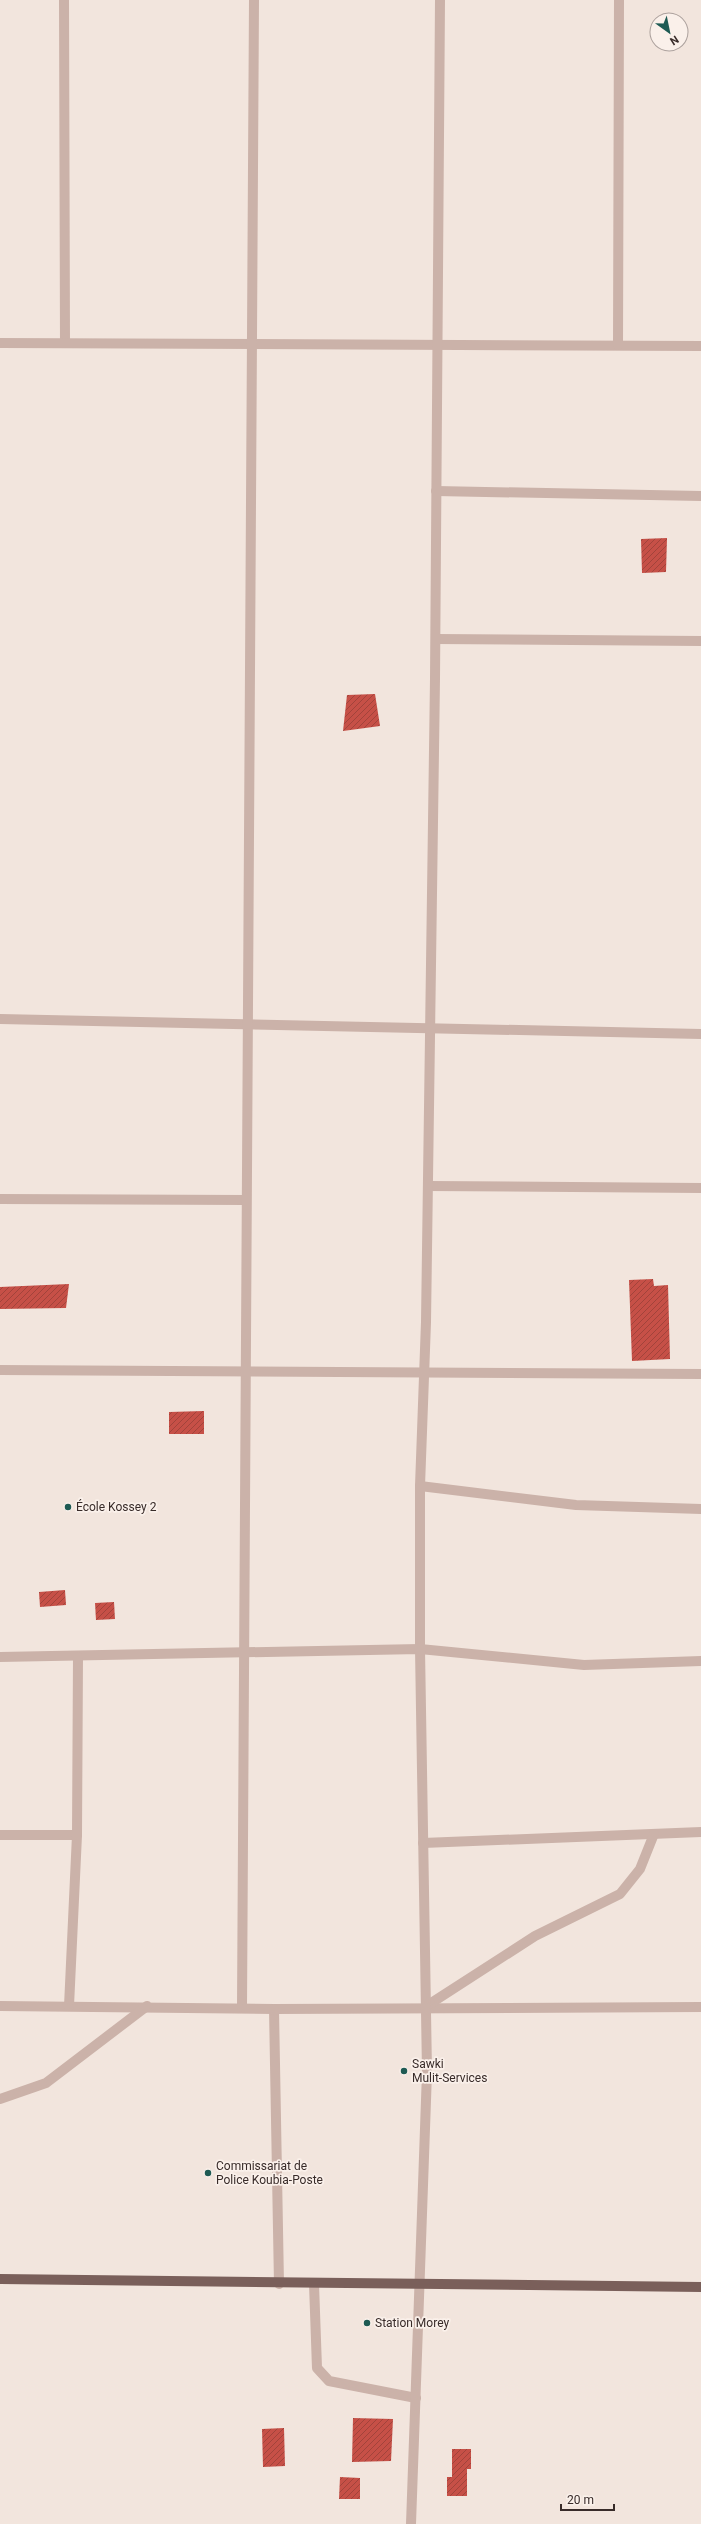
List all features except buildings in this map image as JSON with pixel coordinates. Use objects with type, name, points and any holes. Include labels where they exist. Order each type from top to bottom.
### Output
[{"type":"main road","points":[[0,2279],[279,2284],[701,2287]]},
{"type":"street","points":[[64,0],[65,343]]},
{"type":"street","points":[[242,2007],[254,0]]},
{"type":"street","points":[[411,2524],[427,2072],[420,1649],[420,1486],[425,1372],[436,639],[440,0]]},
{"type":"street","points":[[618,345],[619,0]]},
{"type":"street","points":[[0,343],[701,346]]},
{"type":"street","points":[[436,492],[701,496]]},
{"type":"street","points":[[436,639],[701,641]]},
{"type":"street","points":[[0,1019],[701,1034]]},
{"type":"street","points":[[428,1186],[701,1188]]},
{"type":"street","points":[[0,1199],[246,1200]]},
{"type":"street","points":[[0,1370],[701,1374]]},
{"type":"street","points":[[420,1486],[576,1505],[701,1510]]},
{"type":"street","points":[[0,1657],[78,1657],[420,1649],[584,1665],[701,1661]]},
{"type":"street","points":[[69,2006],[78,1835],[78,1657]]},
{"type":"street","points":[[423,1843],[701,1832]]},
{"type":"street","points":[[425,2007],[535,1936],[620,1894],[640,1869],[654,1834]]},
{"type":"street","points":[[0,1835],[78,1835]]},
{"type":"street","points":[[0,2006],[242,2007],[274,2009],[425,2007],[701,2007]]},
{"type":"street","points":[[0,2099],[46,2083],[147,2006]]},
{"type":"street","points":[[274,2009],[279,2284]]},
{"type":"street","points":[[314,2284],[318,2368],[323,2376],[329,2382],[416,2398]]},
{"type":"place","name":"École Kossey 2","points":[[68,1507]]},
{"type":"place","name":"Sawki Mulit-Services","points":[[404,2071]]},
{"type":"place","name":"Commissariat de Police Koubia-Poste","points":[[208,2173]]},
{"type":"place","name":"Station Morey","points":[[367,2323]]}]
